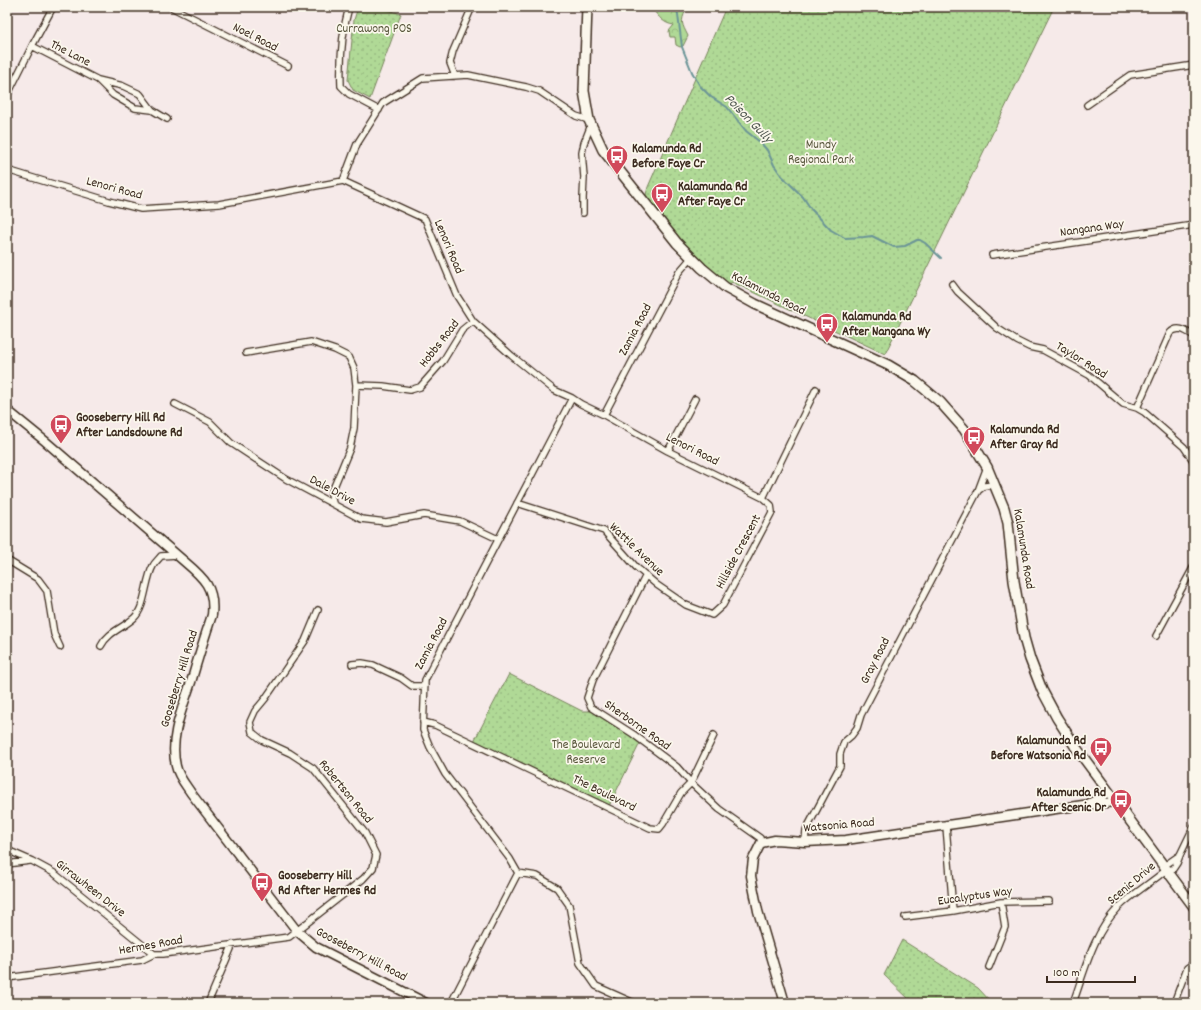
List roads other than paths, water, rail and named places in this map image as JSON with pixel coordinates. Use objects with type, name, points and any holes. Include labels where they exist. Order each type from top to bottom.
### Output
[{"type":"main road","name":"Kalamunda Road","points":[[587,7],[584,91],[590,122],[603,150],[691,258],[726,288],[744,298],[879,360],[915,381],[950,412],[964,429],[996,485],[1008,523],[1014,581],[1023,631],[1035,673],[1057,718],[1107,790],[1194,907]]},
{"type":"street","points":[[7,96],[53,7]]},
{"type":"street","name":"Noel Road","points":[[171,7],[288,66]]},
{"type":"street","points":[[349,7],[345,21],[340,68],[341,86],[349,94],[379,110]]},
{"type":"street","points":[[455,76],[450,63],[453,51],[472,7]]},
{"type":"street","name":"The Lane","points":[[32,46],[98,80],[123,86],[140,94],[152,110],[167,119]]},
{"type":"street","points":[[1087,105],[1130,75],[1194,65]]},
{"type":"street","points":[[343,181],[357,144],[383,103],[423,78],[468,75],[539,91],[576,116],[590,122],[582,153],[584,177],[583,214]]},
{"type":"street","name":"The Lane","points":[[98,80],[113,95],[135,108],[152,110]]},
{"type":"street","name":"Lenori Road","points":[[7,170],[109,201],[141,209],[219,204],[343,181],[425,219],[457,296],[474,321],[512,356],[554,390],[604,414],[668,451],[763,498]]},
{"type":"street","name":"Nangana Way","points":[[992,255],[1194,225]]},
{"type":"street","name":"Zamia Road","points":[[604,414],[679,272],[691,258]]},
{"type":"street","name":"Taylor Road","points":[[952,284],[958,292],[997,328],[1017,341],[1029,347],[1043,350],[1089,375],[1123,404],[1137,408],[1162,427],[1184,447],[1194,462]]},
{"type":"street","name":"Hobbs Road","points":[[356,385],[383,386],[410,390],[420,387],[443,361],[462,330],[474,321]]},
{"type":"street","points":[[1137,408],[1170,333],[1173,330],[1179,329],[1194,336]]},
{"type":"street","points":[[246,353],[310,342],[336,350],[349,356],[354,368],[356,385],[353,435],[350,448],[331,494],[333,503]]},
{"type":"street","name":"Hillside Crescent","points":[[712,615],[723,605],[772,512],[771,505],[763,498],[816,389]]},
{"type":"street","name":"Zamia Road","points":[[518,873],[510,859],[445,774],[430,747],[423,730],[425,680],[572,398]]},
{"type":"street","points":[[668,451],[695,399]]},
{"type":"street","name":"Dale Drive","points":[[176,404],[210,422],[231,443],[280,476],[361,519],[386,522],[424,515],[460,521],[498,539]]},
{"type":"street","name":"Gooseberry Hill Road","points":[[7,410],[177,555],[205,581],[211,594],[213,607],[212,615],[176,732],[174,756],[180,777],[191,793],[297,931],[316,947],[426,1003]]},
{"type":"street","name":"Gray Road","points":[[805,842],[806,830],[840,766],[840,754],[844,742],[857,728],[861,715],[888,662],[978,492],[987,467]]},
{"type":"street","points":[[978,492],[984,486],[996,485]]},
{"type":"street","name":"Wattle Avenue","points":[[517,503],[604,531],[636,567],[657,586],[686,605],[712,615]]},
{"type":"street","points":[[101,646],[104,640],[118,628],[135,618],[142,603],[153,566],[161,556],[177,555]]},
{"type":"street","points":[[7,560],[38,579],[47,590],[54,634],[60,647]]},
{"type":"street","points":[[1156,636],[1194,566]]},
{"type":"street","name":"Sherborne Road","points":[[646,575],[593,680],[587,698],[591,707],[633,734],[677,767],[691,783],[719,809],[757,835],[762,843]]},
{"type":"street","name":"Robertson Road","points":[[297,931],[300,927],[364,879],[373,868],[376,855],[365,833],[313,768],[290,753],[262,740],[252,732],[250,722],[255,711],[305,641],[318,610]]},
{"type":"street","points":[[352,664],[362,663],[373,666],[401,678],[412,686],[425,686]]},
{"type":"street","name":"The Boulevard","points":[[423,722],[435,725],[650,828],[659,829],[681,793],[691,783]]},
{"type":"street","points":[[691,783],[714,735]]},
{"type":"street","name":"Watsonia Road","points":[[1084,805],[1101,798],[1107,790]]},
{"type":"street","name":"Watsonia Road","points":[[762,843],[775,840],[805,842],[846,840],[1084,805],[1116,802]]},
{"type":"street","points":[[946,826],[953,911]]},
{"type":"street","name":"Scenic Drive","points":[[1073,1003],[1097,936],[1106,923],[1124,903],[1166,870],[1167,864],[1180,855],[1194,826]]},
{"type":"street","points":[[762,843],[753,859],[750,876],[758,910],[785,1003]]},
{"type":"street","name":"Girrawheen Drive","points":[[7,850],[54,873],[154,954]]},
{"type":"street","points":[[7,864],[32,861]]},
{"type":"street","points":[[451,1003],[518,873],[537,876],[557,888],[569,905],[580,963],[596,986],[634,1003]]},
{"type":"street","name":"Eucalyptus Way","points":[[905,917],[953,911],[1001,902],[1049,901]]},
{"type":"street","points":[[988,967],[1005,927],[1001,902]]},
{"type":"street","name":"Hermes Road","points":[[7,978],[142,960],[154,954],[284,938],[289,937],[297,931]]},
{"type":"street","points":[[208,1003],[233,944]]},
{"type":"street","points":[[1174,1003],[1187,968],[1194,963]]},
{"type":"waterway","name":"Poison Gully","points":[[677,7],[682,47],[692,72],[700,86],[711,97],[727,107],[746,131],[760,142],[767,150],[774,165],[781,175],[803,197],[811,209],[831,230],[845,238],[872,236],[894,247],[905,246],[920,240],[941,258]]},
{"type":"place","name":"Kalamunda Rd Before Faye Cr","points":[[617,176]]},
{"type":"place","name":"Kalamunda Rd After Faye Cr","points":[[662,214]]},
{"type":"place","name":"Kalamunda Rd After Nangana Wy","points":[[827,344]]},
{"type":"place","name":"Gooseberry Hill Rd After Landsdowne Rd","points":[[61,444]]},
{"type":"place","name":"Kalamunda Rd After Gray Rd","points":[[974,456]]},
{"type":"place","name":"Kalamunda Rd Before Watsonia Rd","points":[[1101,768]]},
{"type":"place","name":"Kalamunda Rd After Scenic Dr","points":[[1121,820]]},
{"type":"place","name":"Gooseberry Hill Rd After Hermes Rd","points":[[262,902]]},
{"type":"park label","name":"Currawong POS","points":[[374,29]]},
{"type":"park label","name":"Mundy Regional Park","points":[[821,152]]},
{"type":"park label","name":"The Boulevard Reserve","points":[[586,752]]}]
